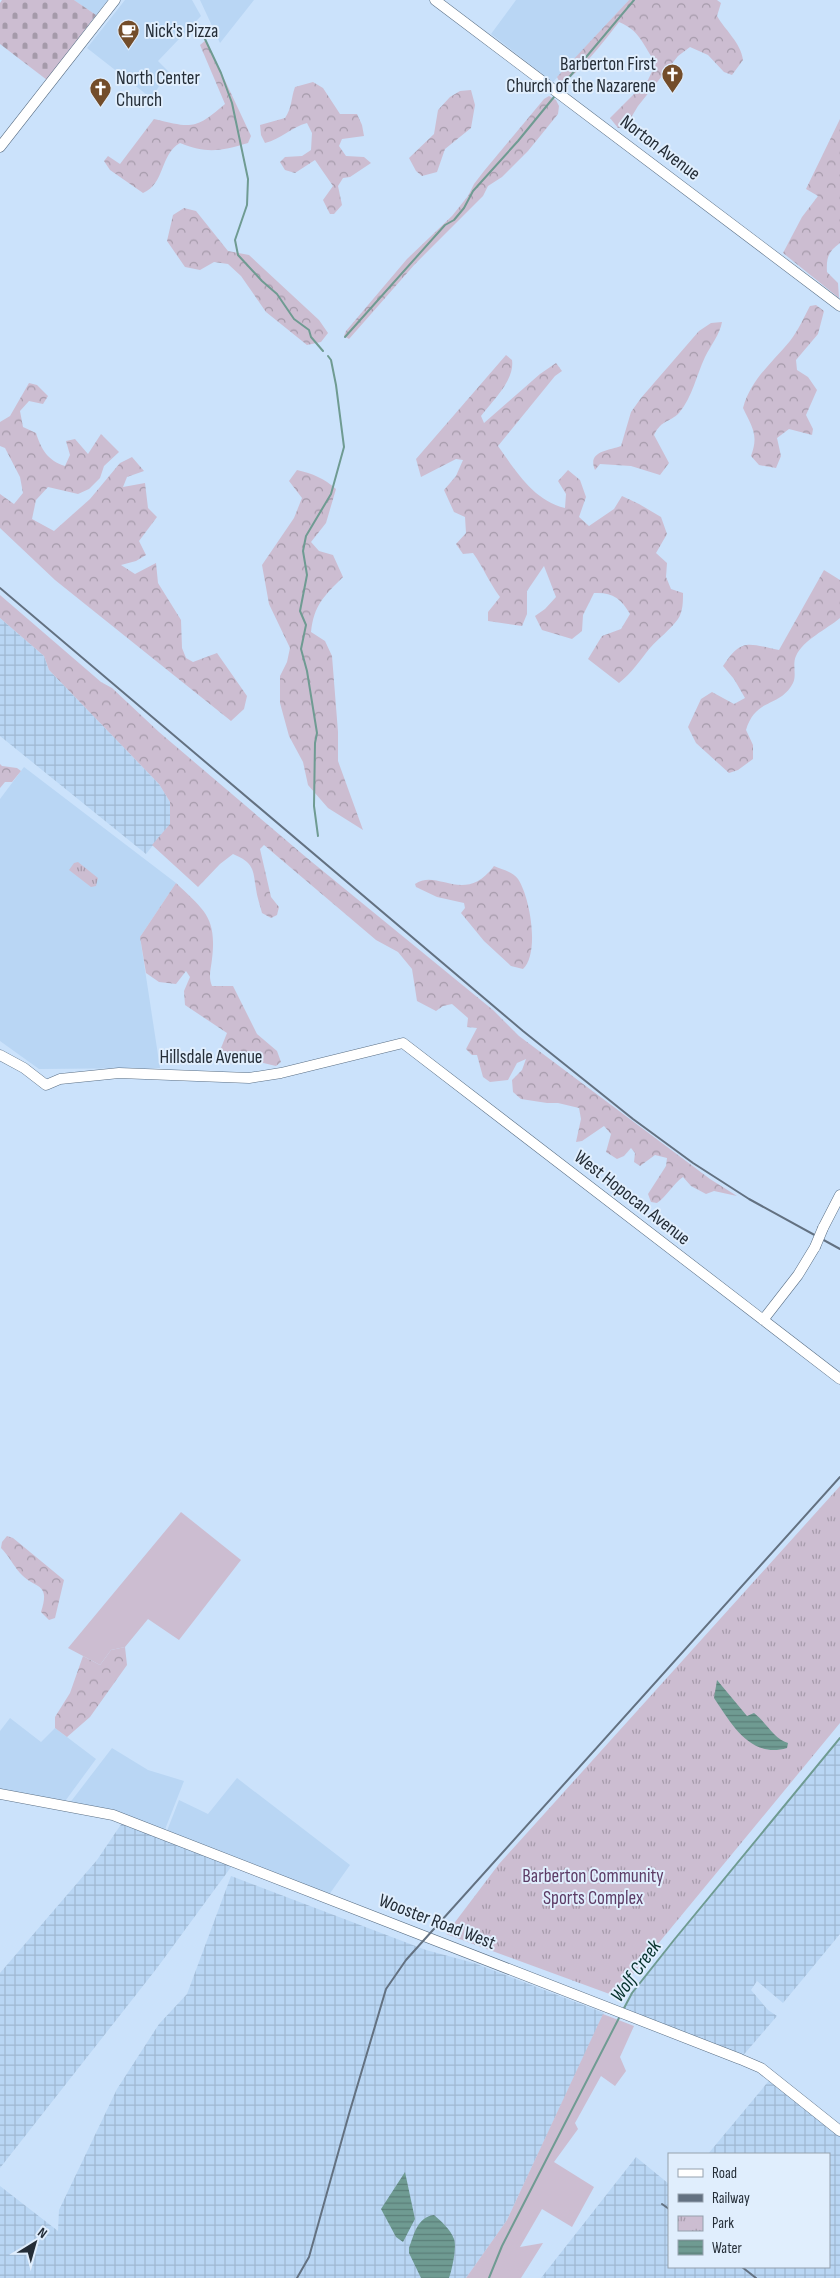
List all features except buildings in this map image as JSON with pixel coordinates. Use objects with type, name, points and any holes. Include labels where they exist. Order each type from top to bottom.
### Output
[{"type":"main road","points":[[0,147],[115,0]]},
{"type":"main road","name":"Norton Avenue","points":[[435,0],[840,306]]},
{"type":"main road","name":"Hillsdale Avenue","points":[[0,1055],[24,1068],[46,1085],[60,1079],[119,1073],[249,1078],[281,1074],[403,1043]]},
{"type":"main road","name":"West Hopocan Avenue","points":[[403,1043],[840,1379]]},
{"type":"main road","points":[[764,1320],[798,1275],[815,1247],[840,1195]]},
{"type":"main road","name":"Wooster Road West","points":[[0,1794],[113,1815],[637,2018],[761,2068],[840,2131]]},
{"type":"shaded area","points":[[74,0],[108,0],[96,15]]},
{"type":"shaded area","points":[[125,0],[192,0],[201,16],[158,61],[169,72],[151,98],[87,48]]},
{"type":"shaded area","points":[[200,0],[254,0],[220,43]]},
{"type":"shaded area","points":[[516,0],[629,0],[553,82],[491,34]]},
{"type":"shaded area","points":[[0,618],[44,656],[49,670],[159,784],[170,802],[170,824],[146,854],[0,736]]},
{"type":"shaded area","points":[[24,767],[176,883],[140,937],[160,1068],[39,1069],[0,1041],[0,799]]},
{"type":"shaded area","points":[[10,1718],[41,1742],[55,1728],[96,1759],[63,1804],[0,1793],[0,1731]]},
{"type":"shaded area","points":[[840,1738],[840,1934],[783,2003],[757,1981],[751,1990],[768,2010],[777,2016],[740,2059],[623,2012],[632,1993]]},
{"type":"shaded area","points":[[112,1748],[148,1770],[184,1781],[164,1832],[69,1804]]},
{"type":"shaded area","points":[[237,1778],[350,1865],[326,1899],[165,1836],[179,1800],[208,1814]]},
{"type":"shaded area","points":[[124,1820],[234,1863],[157,1968],[0,2168],[0,1973],[97,1860]]},
{"type":"shaded area","points":[[231,1876],[426,1950],[474,1963],[604,2013],[507,2220],[466,2278],[0,2278],[0,2186],[58,2231],[59,2210],[117,2089],[159,2024],[187,1994]]},
{"type":"shaded area","points":[[772,2077],[840,2131],[840,2278],[541,2278],[636,2157],[668,2183],[668,2268],[830,2268],[830,2153],[709,2153]]},
{"type":"green space","points":[[2,0],[74,0],[96,15],[47,80],[0,44],[0,3]]},
{"type":"green space","points":[[629,0],[717,0],[721,3],[717,16],[736,42],[743,60],[732,75],[724,72],[708,55],[690,47],[678,56],[638,106],[626,126],[618,128],[610,118],[648,80],[656,63],[637,34],[619,22],[574,75],[560,83],[557,77]]},
{"type":"green space","points":[[206,40],[251,136],[248,143],[214,150],[198,149],[180,143],[169,154],[155,183],[143,193],[110,170],[104,161],[108,156],[120,164],[154,119],[192,125],[207,119],[225,104],[200,45]]},
{"type":"green space","points":[[313,82],[323,88],[340,114],[357,114],[364,136],[342,139],[339,146],[346,156],[364,157],[371,163],[350,177],[343,178],[338,186],[342,205],[334,214],[330,214],[323,200],[333,186],[315,160],[295,173],[285,170],[280,162],[285,157],[302,156],[311,150],[312,133],[307,123],[265,143],[261,135],[260,125],[285,118],[295,87]]},
{"type":"green space","points":[[471,90],[475,105],[471,128],[445,149],[437,172],[422,176],[416,171],[409,158],[434,134],[438,110],[450,97],[460,91]]},
{"type":"green space","points":[[549,96],[556,100],[559,106],[558,114],[528,151],[502,177],[488,186],[483,196],[415,264],[349,339],[344,336],[346,331],[407,259],[452,216],[484,171],[544,99]]},
{"type":"green space","points":[[840,119],[840,243],[829,255],[827,267],[827,272],[838,283],[839,298],[783,253],[802,217],[818,196],[806,189]]},
{"type":"green space","points":[[184,208],[196,211],[228,251],[249,255],[319,320],[328,333],[321,342],[307,345],[266,312],[241,276],[228,264],[214,262],[200,270],[185,267],[167,241],[173,215]]},
{"type":"green space","points":[[816,305],[824,311],[818,334],[796,360],[797,370],[808,377],[817,390],[806,415],[813,429],[812,435],[789,429],[777,438],[781,456],[776,468],[759,465],[751,456],[754,442],[753,431],[743,408],[751,388],[793,337],[810,306]]},
{"type":"green space","points":[[722,322],[684,406],[679,413],[660,426],[654,435],[669,463],[660,475],[631,466],[600,464],[595,470],[593,464],[596,455],[621,446],[631,412],[641,398],[699,331],[711,323]]},
{"type":"green space","points":[[506,355],[512,360],[510,375],[502,390],[481,416],[484,423],[540,374],[556,363],[562,371],[555,376],[498,446],[526,483],[544,498],[565,508],[566,494],[558,481],[568,470],[580,480],[586,497],[579,517],[589,526],[614,509],[622,496],[661,517],[667,534],[656,553],[667,563],[666,577],[671,589],[683,593],[681,613],[675,623],[619,683],[588,659],[602,636],[621,629],[630,614],[623,604],[611,595],[594,593],[583,615],[582,631],[572,639],[542,630],[535,616],[545,609],[556,597],[544,566],[527,591],[527,614],[522,626],[488,621],[488,612],[500,597],[473,553],[463,554],[456,544],[466,533],[465,517],[454,512],[444,490],[456,476],[463,460],[456,459],[421,477],[416,459]]},
{"type":"green space","points":[[29,383],[37,385],[48,396],[43,404],[29,401],[20,411],[23,427],[36,433],[40,444],[50,458],[65,466],[70,455],[66,441],[75,439],[88,454],[101,434],[119,452],[104,466],[100,478],[89,489],[78,494],[48,487],[36,500],[32,519],[54,531],[90,499],[120,463],[132,457],[144,471],[127,477],[123,487],[145,483],[148,508],[157,517],[139,541],[146,555],[136,561],[121,565],[135,574],[156,563],[158,583],[181,620],[182,648],[186,658],[193,662],[217,653],[247,696],[244,709],[231,721],[55,580],[0,528],[0,494],[14,504],[23,493],[20,477],[5,448],[0,446],[0,422],[10,416]]},
{"type":"green space","points":[[297,470],[318,477],[336,489],[326,523],[311,542],[319,551],[333,555],[343,577],[330,590],[317,608],[311,632],[325,641],[332,656],[338,732],[338,761],[363,830],[328,808],[308,785],[303,762],[289,736],[280,703],[280,676],[287,662],[290,648],[269,604],[262,565],[294,518],[302,498],[289,481]]},
{"type":"green space","points":[[824,570],[840,580],[840,618],[799,650],[795,659],[794,680],[788,691],[762,707],[750,720],[746,730],[753,745],[753,759],[738,770],[729,773],[696,743],[688,727],[701,699],[712,692],[734,704],[745,698],[734,679],[723,666],[735,650],[746,645],[779,650]]},
{"type":"green space","points":[[0,595],[101,682],[112,688],[159,732],[307,858],[493,1010],[519,1036],[710,1179],[737,1196],[714,1191],[706,1194],[691,1186],[683,1177],[657,1203],[651,1202],[648,1194],[666,1166],[667,1158],[655,1155],[640,1166],[634,1162],[635,1153],[631,1148],[624,1156],[617,1159],[606,1152],[611,1134],[604,1126],[582,1141],[576,1142],[581,1119],[579,1108],[558,1103],[521,1099],[513,1092],[512,1080],[522,1070],[526,1059],[517,1063],[508,1080],[490,1082],[483,1077],[477,1055],[472,1055],[466,1049],[477,1028],[467,1027],[468,1018],[452,1004],[443,1006],[436,1011],[417,1001],[412,969],[398,952],[376,940],[264,845],[260,849],[271,897],[279,907],[277,915],[271,918],[262,913],[251,867],[245,860],[233,854],[220,864],[198,887],[152,845],[170,824],[170,802],[159,784],[49,670],[44,656],[0,618]]},
{"type":"green space","points":[[0,764],[17,768],[21,771],[12,782],[5,782],[0,788]]},
{"type":"green space","points":[[78,862],[98,878],[96,886],[91,887],[69,870],[74,863]]},
{"type":"green space","points":[[494,866],[513,874],[518,879],[526,898],[532,938],[531,951],[523,969],[511,966],[484,941],[461,913],[465,908],[464,903],[437,897],[416,887],[415,884],[424,880],[462,885],[472,883],[483,878]]},
{"type":"green space","points":[[176,883],[201,908],[210,924],[213,945],[210,976],[212,986],[233,986],[257,1034],[277,1051],[281,1062],[276,1066],[247,1059],[229,1064],[219,1053],[227,1033],[185,1005],[184,991],[190,977],[186,971],[176,984],[159,982],[146,973],[140,937]]},
{"type":"green space","name":"Barberton Community Sports Complex","points":[[840,1486],[840,1723],[615,1996],[446,1934],[499,1864]]},
{"type":"green space","points":[[181,1512],[241,1560],[179,1640],[148,1619],[125,1647],[111,1650],[100,1665],[68,1648]]},
{"type":"green space","points":[[7,1536],[13,1538],[64,1580],[55,1618],[49,1620],[41,1612],[44,1602],[43,1591],[20,1573],[1,1548],[2,1542]]},
{"type":"green space","points":[[125,1647],[127,1665],[90,1717],[67,1737],[55,1728],[55,1717],[70,1693],[83,1656],[100,1665],[111,1650]]},
{"type":"green space","points":[[603,2014],[634,2026],[620,2057],[626,2071],[615,2086],[601,2076],[575,2123],[578,2129],[554,2162],[594,2187],[572,2227],[542,2209],[520,2247],[543,2243],[521,2278],[466,2278],[507,2220]]},
{"type":"water","points":[[717,1680],[747,1716],[754,1713],[778,1738],[788,1743],[787,1748],[774,1750],[762,1748],[752,1744],[743,1736],[727,1718],[714,1698]]},
{"type":"water","points":[[405,2172],[415,2219],[403,2242],[396,2237],[381,2209]]},
{"type":"water","points":[[434,2215],[448,2229],[455,2243],[455,2253],[449,2278],[421,2278],[409,2253],[417,2227],[428,2216]]},
{"type":"waterway","points":[[561,87],[634,0]]},
{"type":"waterway","points":[[204,37],[221,73],[232,103],[248,179],[247,205],[235,240],[238,255],[277,294],[294,319],[309,330],[311,337],[323,351]]},
{"type":"waterway","points":[[345,337],[445,225],[454,220],[464,208],[473,191],[554,97]]},
{"type":"waterway","points":[[318,836],[314,806],[315,743],[317,733],[307,671],[301,649],[306,625],[300,611],[307,575],[303,551],[306,536],[331,494],[344,447],[336,385],[331,360],[328,356]]},
{"type":"waterway","name":"Wolf Creek","points":[[623,2010],[632,1993],[674,1940],[840,1738]]},
{"type":"waterway","name":"Wolf Creek","points":[[489,2278],[502,2246],[620,2016]]},
{"type":"railway","points":[[0,588],[523,1031],[633,1119],[693,1163],[749,1199],[840,1249]]},
{"type":"railway","points":[[297,2278],[309,2257],[386,1989],[406,1960],[840,1477]]},
{"type":"railway","points":[[662,2204],[668,2208]]},
{"type":"railway","points":[[743,2268],[756,2278]]},
{"type":"place","name":"Nick's Pizza","points":[[129,50]]},
{"type":"place","name":"Barberton First Church of the Nazarene","points":[[672,94]]},
{"type":"place","name":"North Center Church","points":[[100,108]]}]
